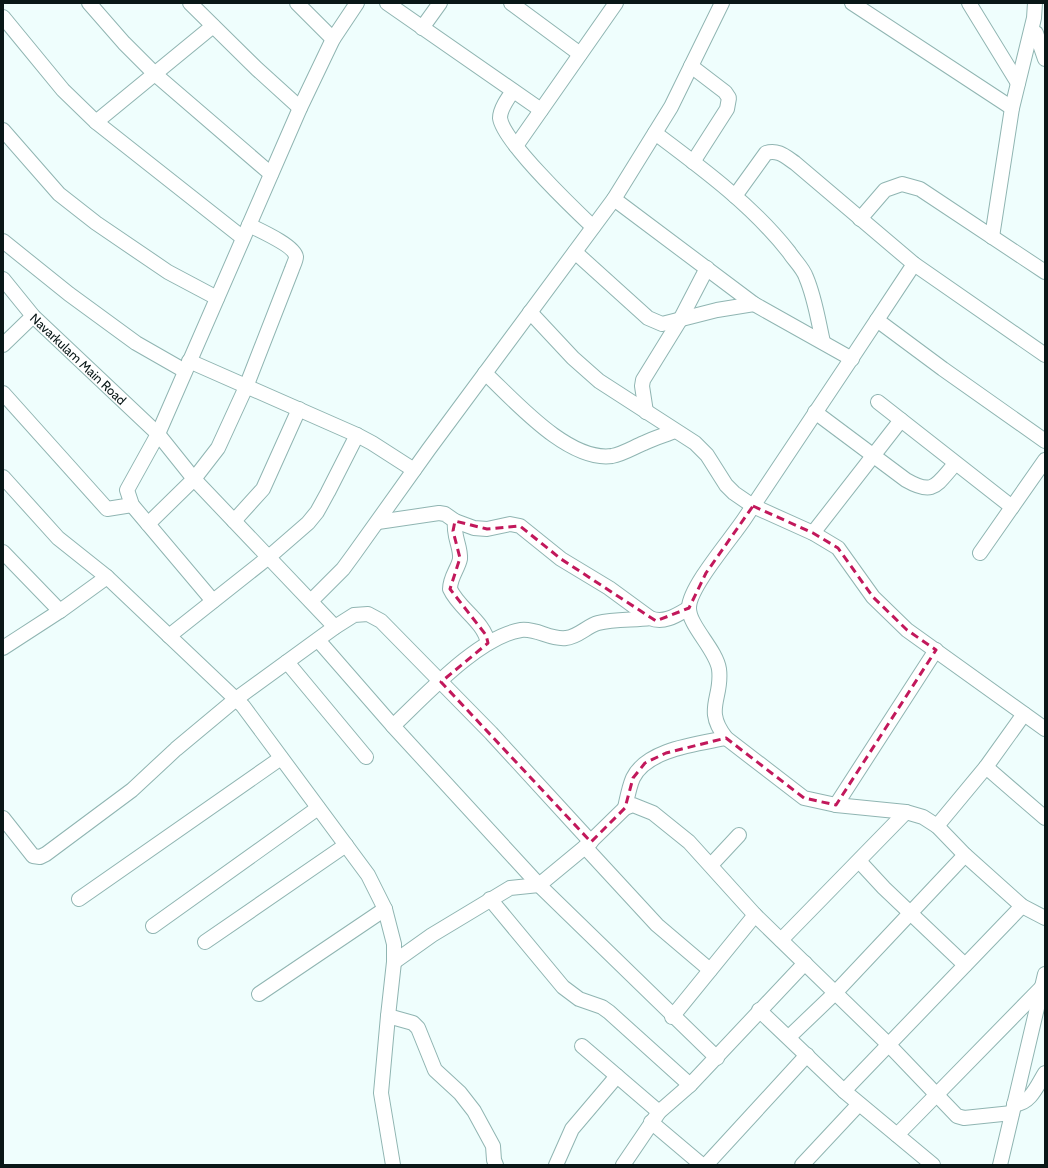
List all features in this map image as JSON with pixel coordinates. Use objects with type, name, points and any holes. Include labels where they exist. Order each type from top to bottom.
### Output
[{"type":"street","points":[[89,3],[124,43],[156,74],[272,174]]},
{"type":"street","points":[[190,3],[300,108]]},
{"type":"street","points":[[297,3],[334,39]]},
{"type":"street","points":[[213,601],[132,505],[127,490],[158,434],[300,108],[334,39],[357,3]]},
{"type":"street","points":[[387,3],[541,110]]},
{"type":"street","points":[[422,28],[440,3]]},
{"type":"street","points":[[511,3],[580,54]]},
{"type":"street","points":[[516,146],[616,3]]},
{"type":"street","points":[[311,601],[343,569],[485,373],[614,199],[671,107],[722,3]]},
{"type":"street","points":[[852,3],[1012,108]]},
{"type":"street","points":[[969,3],[1018,83]]},
{"type":"street","points":[[1035,3],[1037,33],[1045,59]]},
{"type":"street","points":[[3,17],[63,90],[96,122],[246,231],[287,246],[294,252],[296,257],[246,386],[218,448],[194,478],[148,524]]},
{"type":"street","points":[[96,122],[213,26]]},
{"type":"street","points":[[992,237],[1012,108],[1018,83],[1037,33]]},
{"type":"street","points":[[691,66],[724,92],[728,98],[727,109],[693,162]]},
{"type":"street","points":[[513,91],[501,113],[500,118],[503,127],[516,146],[564,200],[593,227]]},
{"type":"street","points":[[3,130],[60,194],[96,223],[168,272],[217,298]]},
{"type":"street","points":[[655,133],[735,196],[776,236],[806,275],[814,300],[823,342]]},
{"type":"street","points":[[735,196],[762,157],[772,151],[781,154],[795,163],[914,264],[1045,355]]},
{"type":"street","points":[[860,219],[885,190],[902,184],[920,190],[992,237],[1044,268]]},
{"type":"street","points":[[614,199],[754,304],[852,359]]},
{"type":"street","points":[[3,241],[69,294],[136,344],[187,366],[246,386],[357,435],[414,470]]},
{"type":"street","points":[[575,252],[648,318],[656,323],[662,324],[717,310],[754,304]]},
{"type":"street","points":[[914,264],[852,359],[706,573],[691,600],[689,608],[691,616],[714,654],[719,668],[720,677],[715,714],[718,727],[726,738],[804,798],[836,805],[906,812],[923,817],[937,826],[965,855],[1022,906],[1045,918]]},
{"type":"street","points":[[646,412],[642,386],[643,380],[680,320],[707,268]]},
{"type":"street","name":"Navarkulam Main Road","points":[[3,279],[33,316],[158,434],[194,478],[234,521],[270,556],[335,627]]},
{"type":"street","points":[[530,312],[587,372],[695,443],[707,455],[726,485],[734,492],[753,506],[813,533],[838,548],[873,597],[907,630],[1045,729]]},
{"type":"street","points":[[3,345],[33,316]]},
{"type":"street","points":[[877,320],[942,369],[1045,441]]},
{"type":"street","points":[[485,373],[549,432],[587,454],[600,457],[614,456],[675,431]]},
{"type":"street","points":[[3,393],[107,509],[132,505]]},
{"type":"street","points":[[878,402],[955,464],[1012,507]]},
{"type":"street","points":[[234,521],[263,489],[299,409]]},
{"type":"street","points":[[815,412],[906,480],[925,489],[933,487],[940,482],[955,464]]},
{"type":"street","points":[[813,533],[901,420]]},
{"type":"street","points":[[168,636],[270,556],[308,523],[317,512],[357,435]]},
{"type":"street","points":[[980,553],[1045,460]]},
{"type":"street","points":[[3,478],[58,538],[107,577],[243,706],[368,875],[385,909],[394,944],[394,962],[382,1094],[393,1165]]},
{"type":"street","points":[[378,522],[439,513],[445,514],[455,521],[474,528],[487,529],[510,524],[520,526],[561,559],[609,588],[656,621],[664,620],[689,608]]},
{"type":"street","points":[[455,521],[453,531],[460,558],[453,574],[450,589],[458,603],[486,634],[488,643]]},
{"type":"street","points":[[3,552],[60,612]]},
{"type":"street","points":[[3,648],[60,612],[107,577]]},
{"type":"street","points":[[3,818],[33,856],[40,857],[132,790],[176,749],[236,699],[335,627],[354,615],[368,614],[381,621],[491,733],[657,925],[710,970]]},
{"type":"street","points":[[393,726],[441,682],[488,643],[520,630],[540,632],[552,638],[566,638],[577,635],[599,623],[650,618]]},
{"type":"street","points":[[318,640],[393,726],[539,885],[672,1017],[717,1058]]},
{"type":"street","points":[[836,805],[936,650]]},
{"type":"street","points":[[287,662],[366,757]]},
{"type":"street","points":[[937,826],[986,767],[1024,714]]},
{"type":"street","points":[[624,808],[633,778],[645,764],[666,753],[726,738]]},
{"type":"street","points":[[79,899],[281,758]]},
{"type":"street","points":[[986,767],[1045,818]]},
{"type":"street","points":[[394,962],[432,935],[510,888],[539,885],[588,845],[624,808],[633,805],[653,813],[689,842],[755,915],[888,1044],[936,1096],[957,1116],[964,1118],[1013,1108],[1030,1096],[1045,1072]]},
{"type":"street","points":[[153,926],[318,808]]},
{"type":"street","points":[[781,940],[906,812]]},
{"type":"street","points":[[711,865],[739,835]]},
{"type":"street","points":[[205,942],[346,845]]},
{"type":"street","points":[[789,1037],[835,992],[965,855]]},
{"type":"street","points":[[859,861],[965,965]]},
{"type":"street","points":[[490,899],[563,987],[579,999],[602,1007],[609,1012],[690,1085]]},
{"type":"street","points":[[844,1091],[1022,906]]},
{"type":"street","points":[[259,994],[385,909]]},
{"type":"street","points":[[672,1017],[755,915]]},
{"type":"street","points":[[623,1165],[655,1117],[717,1058],[759,1010],[805,963]]},
{"type":"street","points":[[897,1135],[936,1096],[1043,980]]},
{"type":"street","points":[[1000,1165],[1043,980]]},
{"type":"street","points":[[759,1010],[844,1091],[933,1165]]},
{"type":"street","points":[[388,1016],[413,1023],[418,1028],[435,1070],[460,1093],[474,1111],[493,1146],[496,1165]]},
{"type":"street","points":[[582,1046],[617,1076],[702,1165]]},
{"type":"street","points":[[706,1165],[807,1055]]},
{"type":"street","points":[[556,1165],[572,1129],[617,1076]]},
{"type":"street","points":[[811,1162],[859,1104]]},
{"type":"highlighted area","points":[[753,506],[813,533],[838,548],[873,597],[907,630],[936,650],[836,805],[804,798],[726,738],[666,753],[645,763],[633,778],[625,808],[591,842],[441,682],[488,643],[486,635],[450,589],[460,558],[453,531],[455,521],[487,529],[520,526],[561,559],[656,621],[689,608],[706,573]]}]
